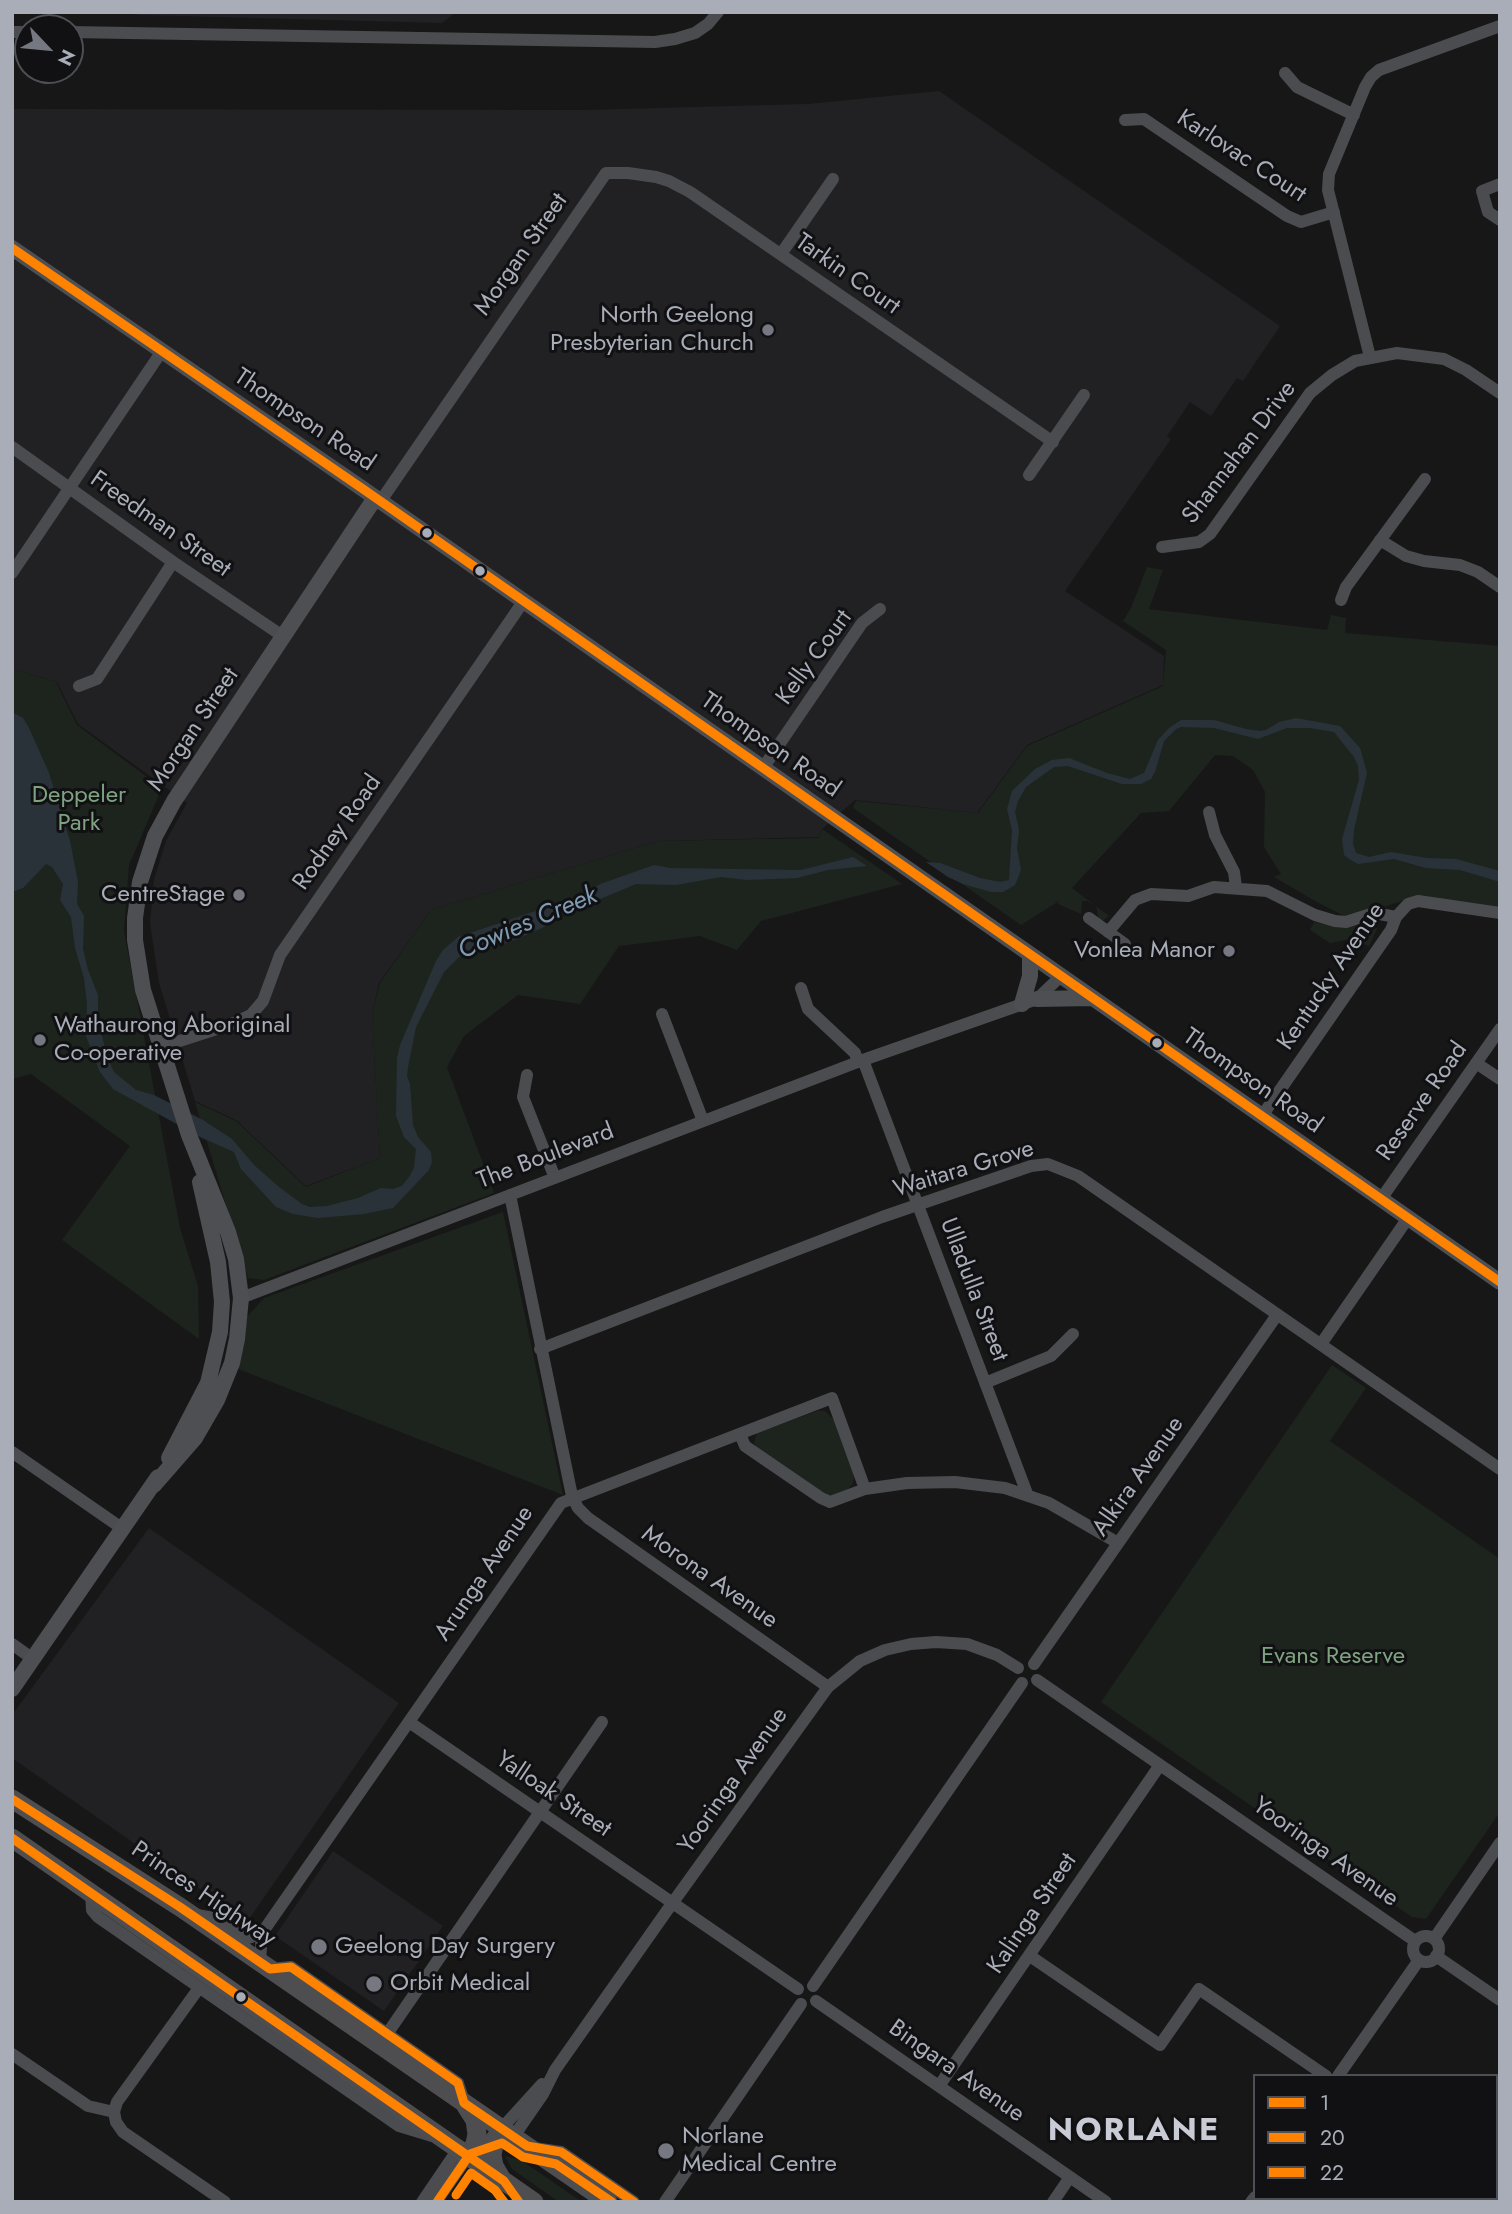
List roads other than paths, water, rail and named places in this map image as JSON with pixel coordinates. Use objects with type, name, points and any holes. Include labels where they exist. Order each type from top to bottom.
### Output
[{"type":"highway","name":"Princes Highway","points":[[12,1799],[191,1914],[464,2102],[485,2142]]},
{"type":"highway","name":"Princes Highway","points":[[12,1838],[91,1892],[485,2142],[608,2202]]},
{"type":"highway","points":[[485,2142],[494,2166],[504,2180],[534,2202]]},
{"type":"main road","name":"Thompson Road","points":[[12,248],[1500,1282]]},
{"type":"main road","name":"Morgan Street","points":[[241,1298],[236,1259],[228,1232],[176,1100],[143,990],[136,949],[136,908],[144,869],[166,813],[378,500]]},
{"type":"main road","points":[[1030,955],[1029,1002],[1093,998]]},
{"type":"main road","name":"Morgan Street","points":[[189,1135],[217,1256],[222,1302]]},
{"type":"main road","points":[[12,1689],[153,1485],[208,1383],[219,1340],[222,1302],[241,1298],[235,1350],[222,1390],[195,1438],[153,1485]]},
{"type":"street","points":[[84,32],[655,42],[675,40],[695,33],[718,12]]},
{"type":"street","points":[[1370,357],[1328,190],[1329,174],[1371,77],[1379,69],[1500,26]]},
{"type":"street","points":[[1285,72],[1297,87],[1354,115]]},
{"type":"street","name":"Karlovac Court","points":[[1125,120],[1144,119],[1287,216],[1301,222],[1334,212]]},
{"type":"street","name":"Tarkin Court","points":[[606,173],[628,173],[669,181],[690,192],[1053,442]]},
{"type":"street","name":"Morgan Street","points":[[378,500],[606,173]]},
{"type":"street","points":[[781,254],[833,179]]},
{"type":"street","points":[[1500,184],[1482,191],[1488,212],[1500,220]]},
{"type":"street","points":[[12,573],[162,351]]},
{"type":"street","name":"Shannahan Drive","points":[[1163,547],[1199,542],[1210,534],[1310,393],[1354,361],[1397,353],[1444,359],[1500,393]]},
{"type":"street","points":[[1030,475],[1084,396]]},
{"type":"street","name":"Freedman Street","points":[[12,447],[284,637]]},
{"type":"street","points":[[1341,600],[1346,587],[1425,479]]},
{"type":"street","points":[[1380,540],[1406,556],[1460,565],[1478,572],[1500,587]]},
{"type":"street","points":[[79,686],[97,679],[173,562]]},
{"type":"street","name":"Rodney Road","points":[[161,1046],[232,1024],[251,1015],[263,1001],[280,955],[523,601]]},
{"type":"street","name":"Kelly Court","points":[[763,768],[862,623],[880,609]]},
{"type":"street","points":[[1209,812],[1215,835],[1234,872],[1236,887]]},
{"type":"street","points":[[1108,932],[1121,913],[1135,900],[1151,894],[1188,896],[1214,887],[1236,887],[1273,893],[1315,915],[1335,921],[1346,922],[1374,913],[1396,916]]},
{"type":"street","name":"Kentucky Avenue","points":[[1262,1116],[1391,930],[1396,916],[1408,904],[1418,901],[1500,913]]},
{"type":"street","points":[[1089,918],[1125,944]]},
{"type":"street","name":"The Boulevard","points":[[241,1298],[861,1061],[1029,1002],[1061,976]]},
{"type":"street","name":"Ulladulla Street","points":[[801,988],[808,1009],[861,1061],[1028,1496]]},
{"type":"street","points":[[662,1014],[703,1121]]},
{"type":"street","name":"Reserve Road","points":[[1381,1199],[1500,1029]]},
{"type":"street","points":[[1476,1063],[1500,1079]]},
{"type":"street","points":[[527,1075],[523,1097],[555,1178]]},
{"type":"street","name":"Waitara Grove","points":[[540,1349],[918,1205],[1031,1166],[1048,1164],[1078,1176],[1500,1469]]},
{"type":"street","points":[[510,1195],[572,1496],[832,1396],[865,1489]]},
{"type":"street","points":[[1321,1344],[1408,1218]]},
{"type":"street","name":"Alkira Avenue","points":[[1034,1664],[1277,1315]]},
{"type":"street","points":[[985,1382],[1051,1356],[1073,1334]]},
{"type":"street","points":[[740,1433],[745,1446],[821,1499],[830,1502],[865,1489],[907,1483],[955,1482],[1004,1488],[1062,1509],[1118,1543]]},
{"type":"street","points":[[12,1452],[123,1529]]},
{"type":"street","name":"Morona Avenue","points":[[572,1496],[588,1518],[828,1687]]},
{"type":"street","name":"Arunga Avenue","points":[[262,1933],[557,1506],[572,1496]]},
{"type":"street","points":[[12,1644],[33,1659]]},
{"type":"street","name":"Yooringa Avenue","points":[[485,2142],[543,2094],[555,2070],[828,1687],[860,1661],[885,1650],[911,1644],[967,1644],[997,1655],[1018,1668]]},
{"type":"street","points":[[1027,1662],[1034,1664],[1040,1673],[1037,1680],[1032,1684],[1022,1683],[1017,1674],[1018,1668],[1027,1662]]},
{"type":"street","name":"Yooringa Avenue","points":[[1037,1680],[1415,1941]]},
{"type":"street","points":[[813,1986],[1022,1683]]},
{"type":"street","name":"Yalloak Street","points":[[409,1722],[673,1902]]},
{"type":"street","points":[[387,2034],[602,1722]]},
{"type":"street","name":"Kalinga Street","points":[[939,2086],[1160,1765]]},
{"type":"street","points":[[1434,1939],[1500,1843]]},
{"type":"street","points":[[91,1892],[95,1914],[399,2126],[485,2142],[561,2152],[634,2202]]},
{"type":"street","points":[[673,1902],[798,1989]]},
{"type":"street","points":[[191,1914],[214,1918],[246,1939],[262,1933],[265,1965],[290,1967],[458,2083],[464,2102]]},
{"type":"street","points":[[1422,1936],[1434,1939],[1438,1945],[1436,1956],[1427,1962],[1419,1960],[1413,1949],[1415,1941],[1422,1936]]},
{"type":"street","points":[[1030,1956],[1160,2045],[1199,1989],[1323,2074]]},
{"type":"street","points":[[1436,1956],[1500,2000]]},
{"type":"street","points":[[1339,2074],[1419,1960]]},
{"type":"street","points":[[806,1984],[813,1986],[818,1994],[816,2001],[808,2006],[800,2004],[796,1998],[798,1989],[806,1984]]},
{"type":"street","points":[[198,1988],[117,2102],[114,2112],[116,2122],[123,2132],[225,2202]]},
{"type":"street","name":"Bingara Avenue","points":[[816,2001],[1105,2202]]},
{"type":"street","points":[[665,2202],[800,2004]]},
{"type":"street","points":[[12,2054],[88,2106],[114,2112]]},
{"type":"street","points":[[422,2202],[485,2142]]},
{"type":"street","points":[[436,2202],[485,2142]]},
{"type":"street","points":[[1053,2202],[1070,2177]]},
{"type":"street","points":[[504,2180],[519,2202]]},
{"type":"water","name":"Cowies Creek","points":[[12,712],[23,718],[29,728],[49,773],[70,841],[78,882],[77,904],[84,916],[83,949],[98,995],[98,1019],[107,1057],[114,1072],[136,1090],[154,1095],[203,1120],[232,1139],[254,1165],[279,1187],[310,1207],[327,1206],[358,1198],[381,1188],[393,1189],[402,1186],[414,1168],[416,1149],[404,1137],[396,1116],[397,1058],[436,961],[443,950],[458,937],[566,901],[603,883],[654,865],[670,868],[801,870],[853,857],[867,866],[828,870],[797,878],[747,880],[721,877],[676,885],[636,884],[562,915],[542,928],[510,942],[459,957],[444,972],[416,1027],[408,1067],[413,1125],[418,1137],[431,1152],[429,1170],[393,1208],[364,1214],[318,1218],[293,1214],[276,1207],[241,1169],[234,1152],[202,1138],[113,1089],[100,1072],[86,1036],[87,1004],[84,978],[75,948],[71,917],[60,900],[63,884],[52,867],[46,864],[23,888],[12,892]]},
{"type":"water","points":[[1296,718],[1340,726],[1360,748],[1367,773],[1354,830],[1353,844],[1356,853],[1369,857],[1391,852],[1427,858],[1456,859],[1500,871],[1500,882],[1460,870],[1426,868],[1394,859],[1358,864],[1344,855],[1342,839],[1359,780],[1358,766],[1334,732],[1310,728],[1287,728],[1258,739],[1214,728],[1181,727],[1164,741],[1155,772],[1151,779],[1141,784],[1122,784],[1068,766],[1054,767],[1026,787],[1018,801],[1015,812],[1019,830],[1017,848],[1021,870],[1015,885],[1003,892],[991,892],[963,884],[926,862],[940,863],[980,878],[1000,882],[1009,880],[1012,830],[1007,809],[1012,791],[1035,769],[1052,760],[1069,758],[1130,779],[1144,773],[1158,740],[1181,720],[1214,720],[1261,731],[1279,722]]},
{"type":"place","name":"North Geelong Presbyterian Church","points":[[768,330]]},
{"type":"place","name":"CentreStage","points":[[239,895]]},
{"type":"place","name":"Vonlea Manor","points":[[1229,951]]},
{"type":"place","name":"Wathaurong Aboriginal Co-operative","points":[[40,1040]]},
{"type":"place","name":"Geelong Day Surgery","points":[[319,1947]]},
{"type":"place","name":"Orbit Medical","points":[[374,1984]]},
{"type":"place","name":"Norlane Medical Centre","points":[[666,2151]]},
{"type":"district","name":"NORLANE","points":[[1134,2132]]},
{"type":"park label","name":"Deppeler Park","points":[[79,810]]},
{"type":"park label","name":"Evans Reserve","points":[[1333,1657]]}]
